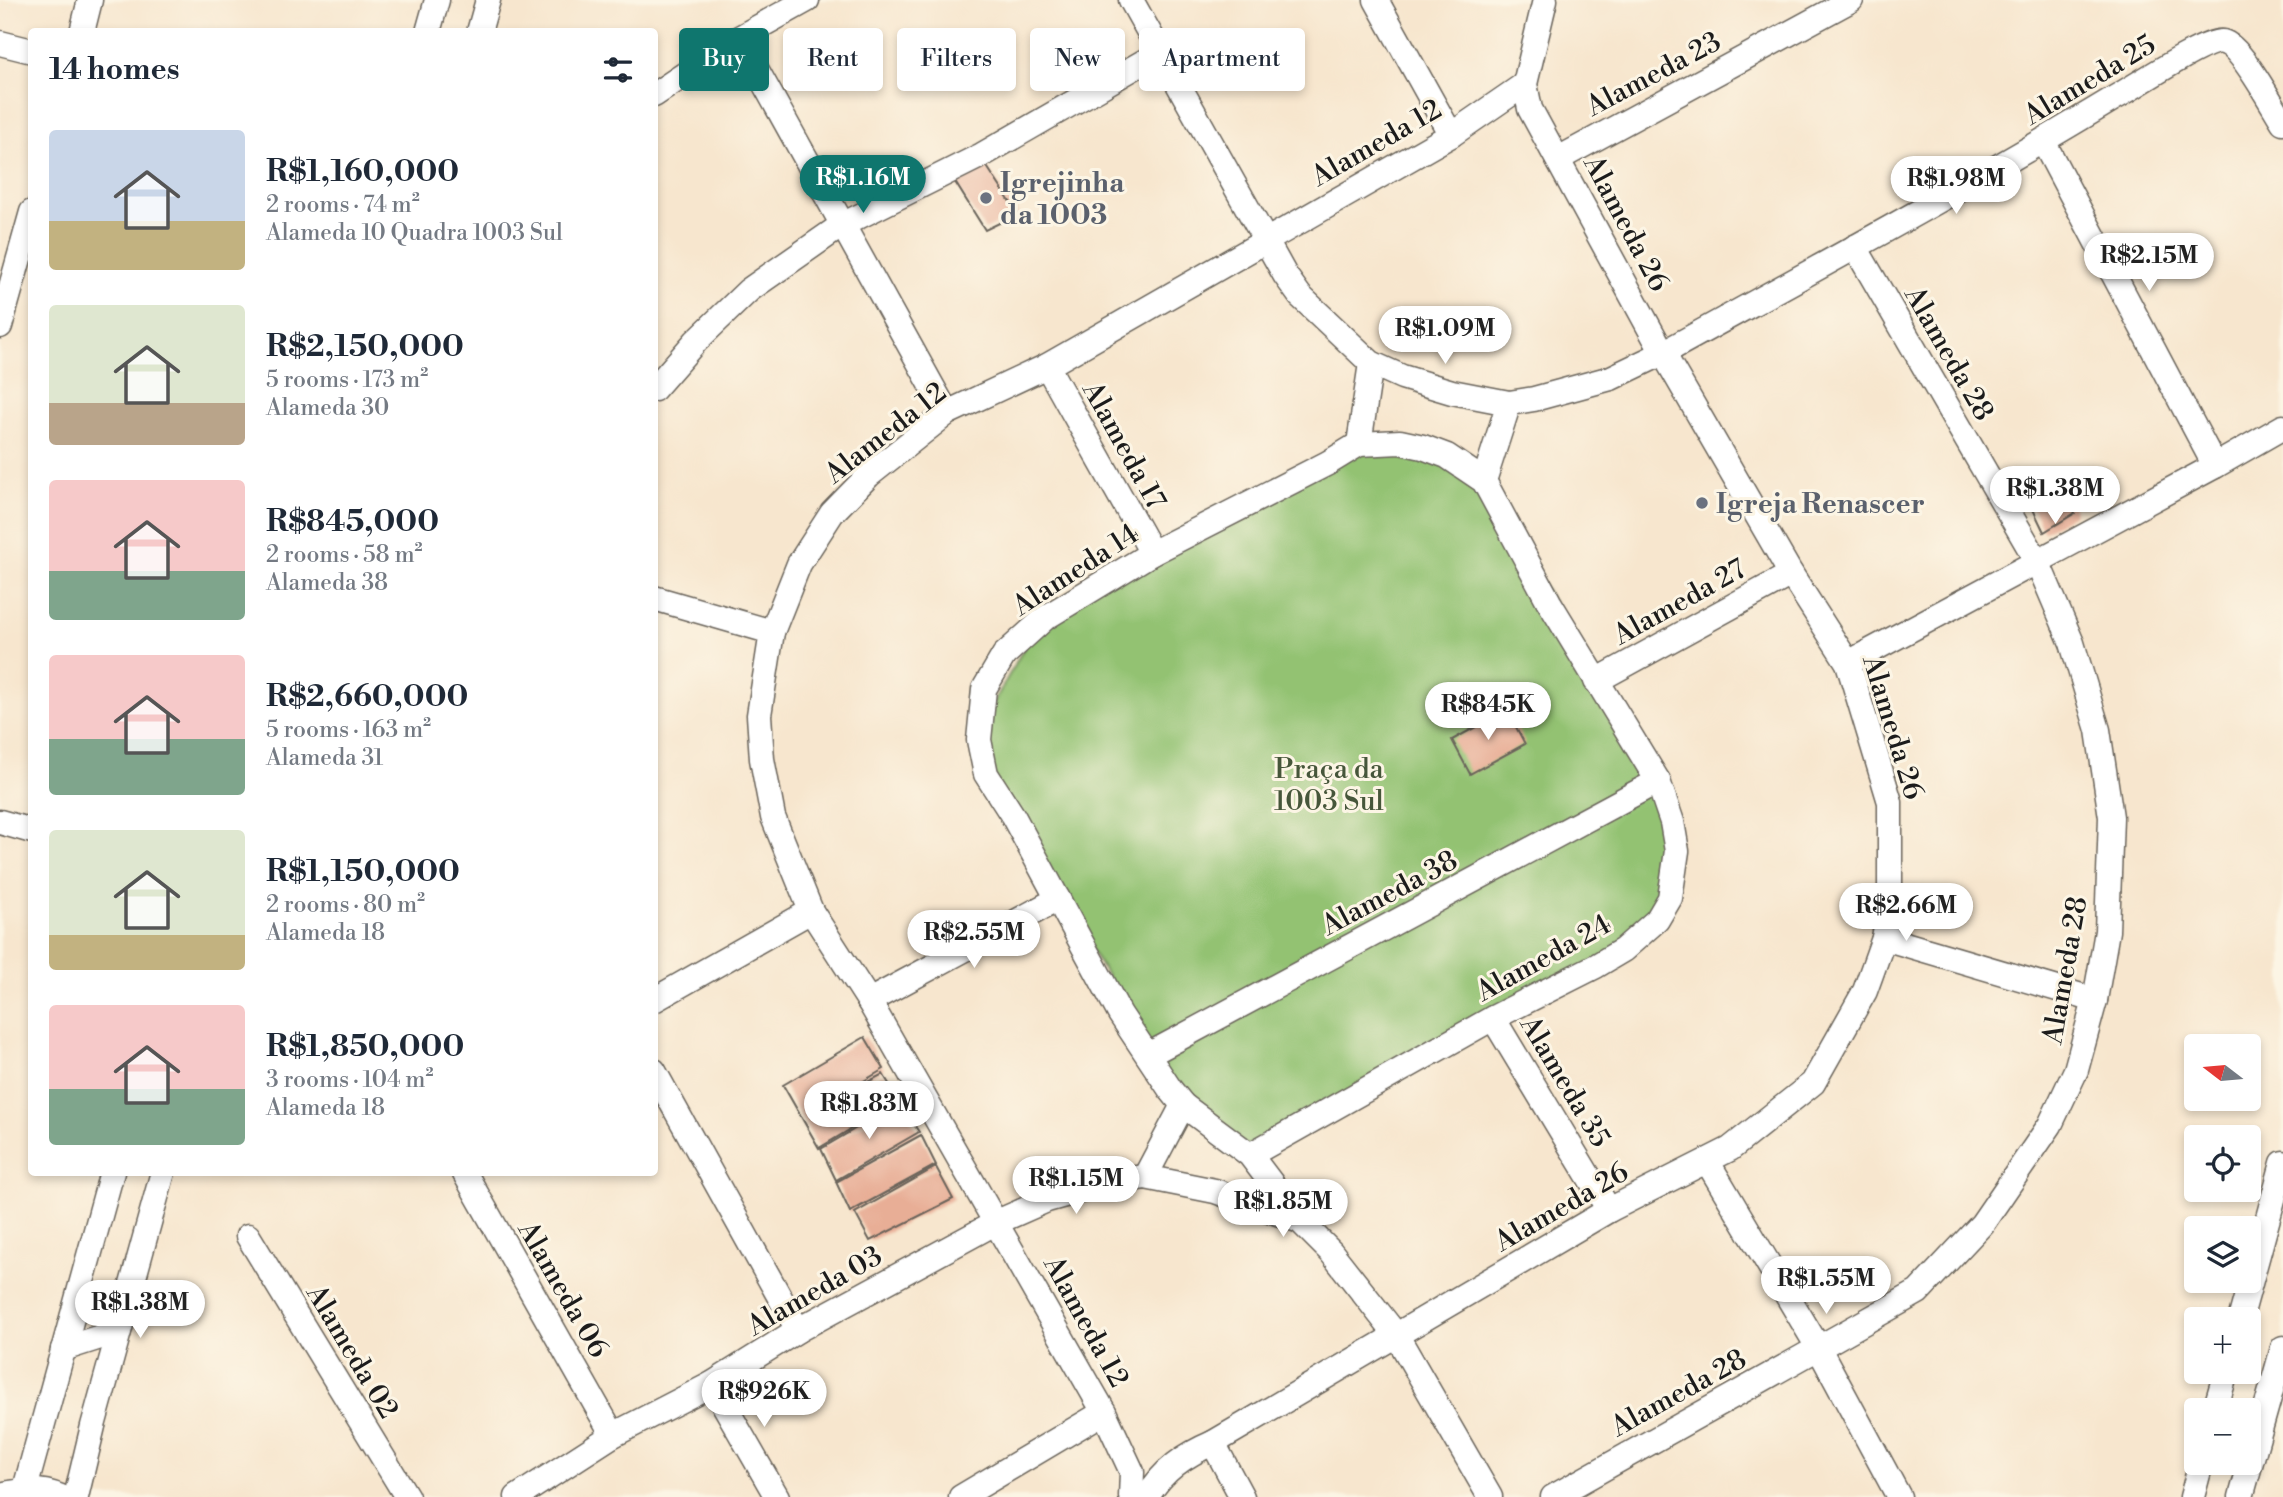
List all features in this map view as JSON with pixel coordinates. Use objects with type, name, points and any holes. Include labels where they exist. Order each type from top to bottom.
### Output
[{"type":"street","points":[[83,28],[90,0]]},
{"type":"street","points":[[429,28],[437,0]]},
{"type":"street","points":[[480,28],[488,0]]},
{"type":"street","points":[[757,28],[807,0]]},
{"type":"street","points":[[1131,0],[1147,28]]},
{"type":"street","points":[[1376,0],[1451,135]]},
{"type":"street","points":[[1525,84],[1545,0]]},
{"type":"street","name":"Alameda 23","points":[[1558,159],[1851,0]]},
{"type":"street","name":"Alameda 25","points":[[1509,403],[1611,378],[1663,353],[2043,141],[2188,54],[2215,42],[2224,42],[2232,47],[2248,66],[2283,122]]},
{"type":"street","points":[[0,43],[28,50]]},
{"type":"street","points":[[658,384],[696,341],[749,290],[842,225],[982,155],[1139,65]]},
{"type":"street","points":[[658,93],[679,79]]},
{"type":"street","name":"Alameda 12","points":[[1131,1497],[1132,1472],[1104,1412],[869,1001],[811,911],[773,817],[762,760],[759,715],[772,632],[799,564],[832,513],[869,475],[947,413],[1046,366],[1451,135],[1525,84]]},
{"type":"street","name":"Alameda 26","points":[[1147,1497],[1155,1483],[1185,1455],[1213,1443],[1609,1210],[1730,1149],[1813,1083],[1865,991],[1884,938],[1890,904],[1890,802],[1849,663],[1791,574],[1663,353],[1530,108],[1525,84]]},
{"type":"street","points":[[768,91],[947,413]]},
{"type":"street","points":[[1183,91],[1285,275],[1300,296],[1371,363],[1427,385],[1509,403],[1484,481]]},
{"type":"street","points":[[2043,141],[2215,466]]},
{"type":"street","points":[[0,326],[28,226]]},
{"type":"street","name":"Alameda 28","points":[[1553,1497],[1918,1292],[1982,1224],[2050,1125],[2076,1070],[2095,1000],[2107,931],[2111,817],[2098,730],[2072,643],[2037,561],[1854,247]]},
{"type":"street","points":[[1359,444],[1371,363]]},
{"type":"street","name":"Alameda 17","points":[[1046,366],[1152,553]]},
{"type":"street","points":[[1849,663],[2283,427]]},
{"type":"street","name":"Alameda 14","points":[[1250,1155],[1183,1105],[1120,1014],[1013,816],[986,774],[979,740],[984,690],[1004,654],[1045,618],[1152,553],[1328,463],[1359,444],[1400,442],[1447,456],[1484,481],[1507,526]]},
{"type":"street","name":"Alameda 24","points":[[1250,1155],[1493,1018],[1596,967],[1623,950],[1657,920],[1670,898],[1677,851],[1672,822],[1658,781],[1596,681],[1507,526]]},
{"type":"street","name":"Alameda 27","points":[[1596,681],[1791,574]]},
{"type":"street","points":[[658,599],[772,632]]},
{"type":"street","name":"Alameda 38","points":[[1148,1055],[1658,781]]},
{"type":"street","points":[[0,822],[28,830]]},
{"type":"street","points":[[869,1001],[1058,899]]},
{"type":"street","points":[[658,998],[811,911]]},
{"type":"street","points":[[1884,938],[2095,1000]]},
{"type":"street","name":"Alameda 35","points":[[1493,1018],[1609,1210]]},
{"type":"street","points":[[658,1078],[798,1331]]},
{"type":"street","points":[[1145,1177],[1183,1105]]},
{"type":"street","points":[[1250,1155],[1300,1221],[1331,1252],[1398,1336],[1490,1497]]},
{"type":"street","points":[[1707,1161],[1818,1347],[1899,1497]]},
{"type":"street","points":[[2244,1307],[2283,1163]]},
{"type":"street","points":[[25,1489],[111,1176]]},
{"type":"street","points":[[76,1497],[162,1176]]},
{"type":"street","name":"Alameda 06","points":[[466,1176],[612,1435]]},
{"type":"street","name":"Alameda 03","points":[[517,1497],[612,1435],[712,1384],[798,1331],[997,1222],[1047,1200],[1115,1181],[1145,1177],[1215,1191],[1300,1221]]},
{"type":"street","name":"Alameda 02","points":[[248,1236],[407,1497]]},
{"type":"street","points":[[64,1349],[119,1331]]},
{"type":"street","points":[[2241,1497],[2283,1348]]},
{"type":"street","points":[[712,1384],[777,1497]]},
{"type":"street","points":[[961,1497],[1104,1412]]},
{"type":"street","points":[[1213,1443],[1242,1497]]},
{"type":"street","points":[[2192,1497],[2198,1475]]},
{"type":"street","points":[[0,1495],[25,1489],[61,1497]]},
{"type":"green space","name":"Praça da 1003 Sul","points":[[1361,443],[1423,447],[1484,481],[1663,796],[1670,898],[1596,966],[1250,1155],[1183,1105],[999,793],[980,727],[1041,617]]},
{"type":"building","name":"Igrejinha da 1003","points":[[984,162],[1018,214],[985,230],[955,182]]},
{"type":"building","points":[[2065,486],[2075,513],[2044,532],[2030,503]]},
{"type":"building","points":[[1507,710],[1525,744],[1470,774],[1452,740]]},
{"type":"building","points":[[865,1037],[884,1069],[821,1106],[883,1074],[899,1100],[819,1148],[783,1085]]},
{"type":"building","points":[[899,1103],[919,1132],[836,1180],[821,1149]]},
{"type":"building","points":[[921,1135],[936,1165],[850,1212],[836,1182]]},
{"type":"building","points":[[936,1167],[953,1199],[870,1241],[855,1213]]},
{"type":"place","name":"Igrejinha da 1003","points":[[986,198]]},
{"type":"place","name":"Igreja Renascer","points":[[1702,503]]}]
